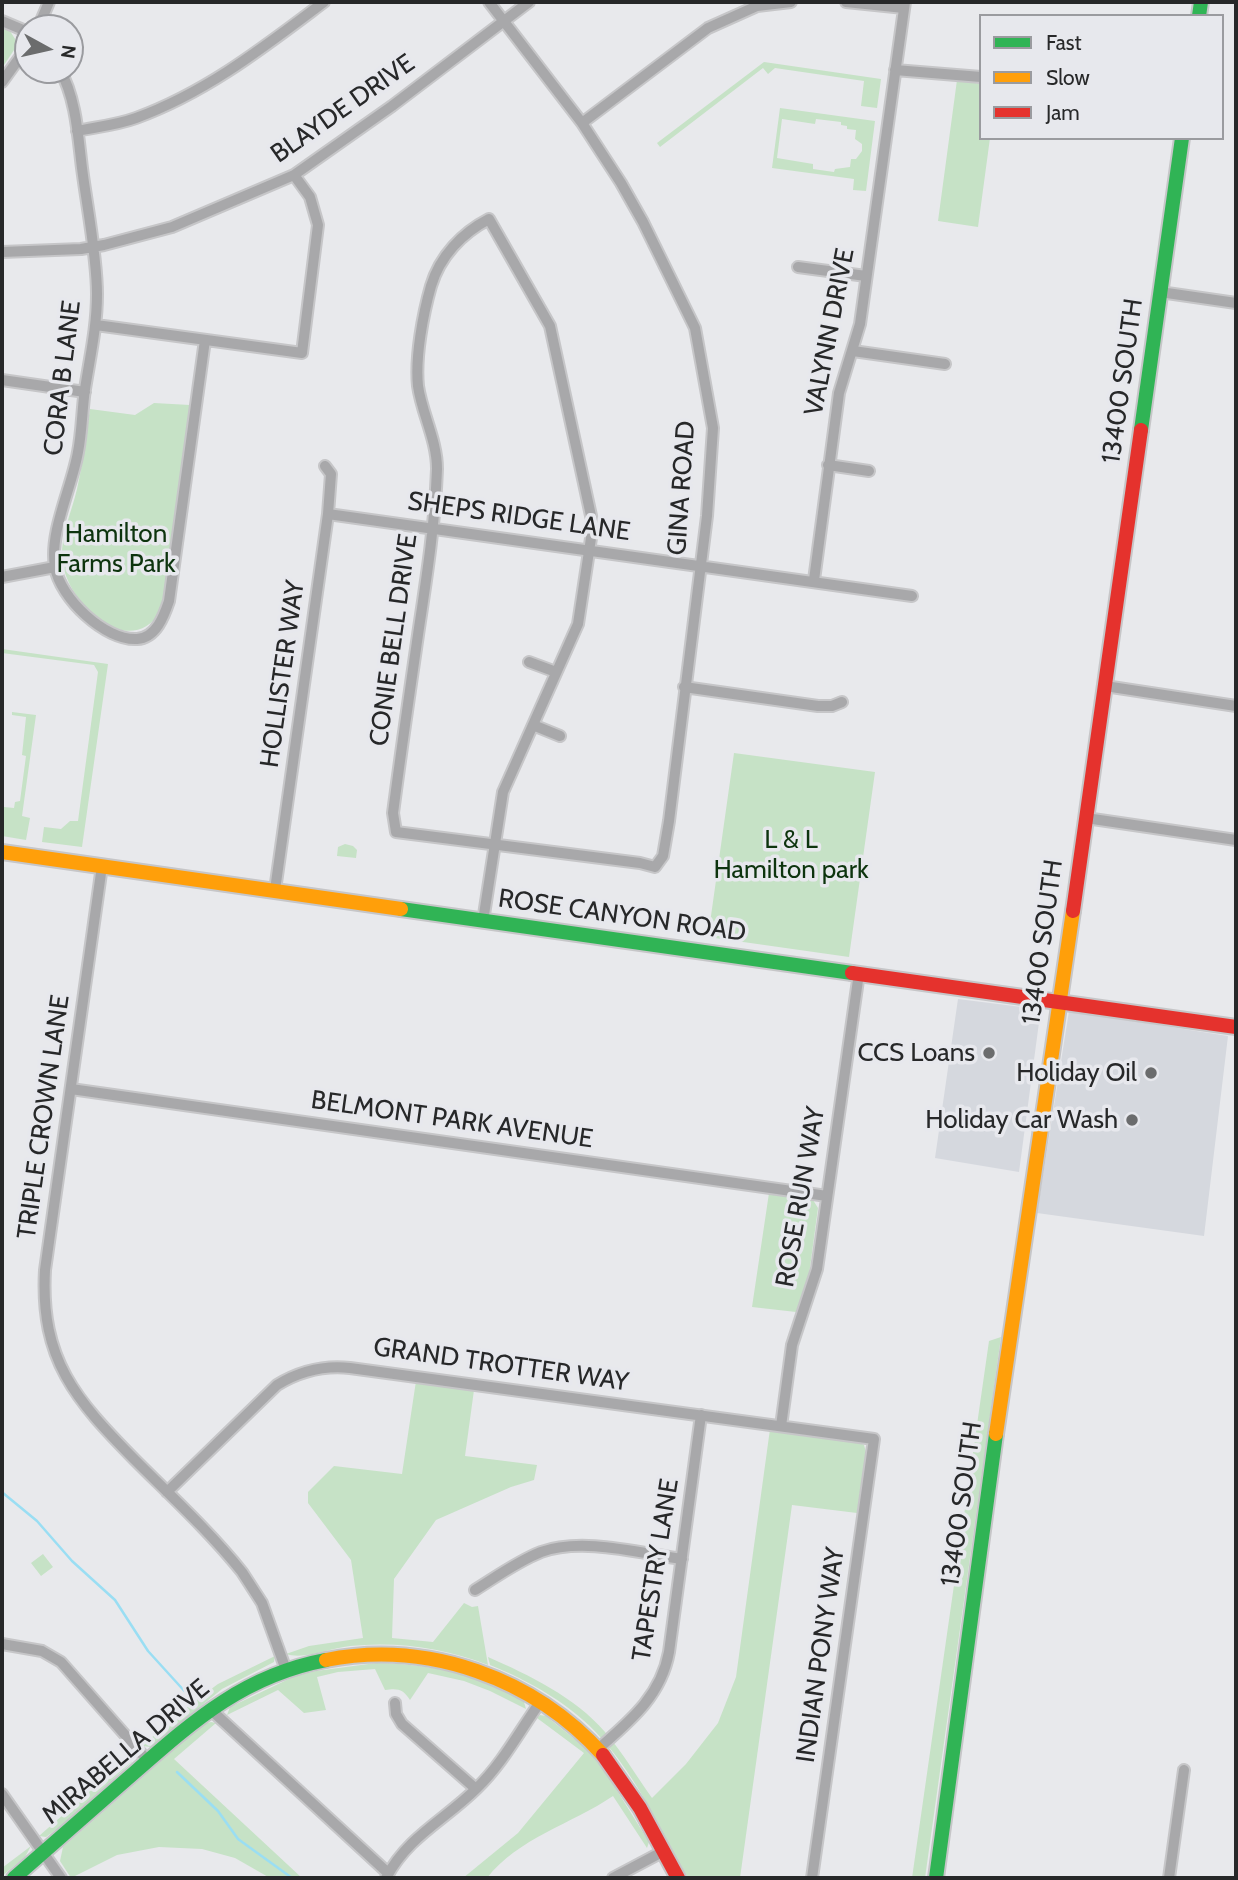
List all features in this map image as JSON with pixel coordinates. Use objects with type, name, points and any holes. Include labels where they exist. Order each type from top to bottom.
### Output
[{"type":"street","points":[[77,131],[133,119],[185,97],[230,72],[324,2]]},
{"type":"street","name":"GINA ROAD","points":[[489,2],[582,123],[643,222],[695,328],[713,428],[707,516],[663,856],[656,867]]},
{"type":"street","name":"BLAYDE DRIVE","points":[[2,253],[92,248],[172,227],[294,175],[529,2]]},
{"type":"street","points":[[582,123],[708,28],[757,6],[791,2]]},
{"type":"street","points":[[846,2],[904,5]]},
{"type":"street","name":"VALYNN DRIVE","points":[[814,580],[839,393],[860,324],[904,5]]},
{"type":"street","points":[[2,82],[14,65]]},
{"type":"street","points":[[895,70],[979,77]]},
{"type":"street","name":"CORA B LANE","points":[[55,567],[58,533],[78,453],[96,325],[97,292],[77,131],[67,84]]},
{"type":"street","name":"13400 SOUTH","points":[[936,1878],[1009,1336],[1060,1002],[1182,140]]},
{"type":"street","points":[[96,325],[302,354],[318,225],[310,197],[294,175]]},
{"type":"street","name":"CONIE BELL DRIVE","points":[[590,549],[593,525],[550,326],[489,219],[472,228],[442,262],[432,283],[421,330],[418,385],[437,466],[433,528],[393,813],[396,832],[495,843],[656,867]]},
{"type":"street","points":[[798,267],[866,276]]},
{"type":"street","points":[[1160,292],[1236,303]]},
{"type":"street","points":[[2,577],[55,567],[58,578],[75,605],[116,636],[130,640],[142,639],[162,621],[169,601],[205,340]]},
{"type":"street","points":[[853,351],[945,364]]},
{"type":"street","points":[[2,380],[85,392]]},
{"type":"street","name":"HOLLISTER WAY","points":[[275,890],[328,514],[331,474],[325,466]]},
{"type":"street","points":[[828,466],[869,471]]},
{"type":"street","name":"SHEPS RIDGE LANE","points":[[328,514],[814,580],[912,596]]},
{"type":"street","points":[[483,921],[503,792],[578,624],[590,549]]},
{"type":"street","points":[[529,662],[556,672]]},
{"type":"street","points":[[1105,686],[1236,706]]},
{"type":"street","points":[[684,687],[818,706],[842,702]]},
{"type":"street","points":[[533,725],[560,736]]},
{"type":"street","points":[[1086,818],[1236,840]]},
{"type":"street","name":"ROSE CANYON ROAD","points":[[2,852],[1236,1027]]},
{"type":"street","name":"TRIPLE CROWN LANE","points":[[102,866],[45,1270],[45,1304],[50,1336],[61,1368],[84,1406],[226,1553],[249,1582],[267,1615],[286,1670]]},
{"type":"street","name":"ROSE RUN WAY","points":[[781,1426],[792,1345],[816,1276],[859,973]]},
{"type":"street","name":"BELMONT PARK AVENUE","points":[[71,1089],[827,1196]]},
{"type":"street","name":"GRAND TROTTER WAY","points":[[167,1492],[269,1392],[286,1379],[317,1368],[351,1368],[874,1438]]},
{"type":"street","name":"TAPESTRY LANE","points":[[598,1749],[646,1704],[659,1685],[667,1663],[701,1415]]},
{"type":"street","name":"INDIAN PONY WAY","points":[[812,1878],[874,1438]]},
{"type":"street","points":[[475,1590],[530,1557],[560,1547],[582,1546],[682,1559]]},
{"type":"street","points":[[2,1644],[42,1651],[61,1662],[148,1761]]},
{"type":"street","name":"MIRABELLA DRIVE","points":[[14,1878],[210,1709],[243,1688],[286,1670],[346,1656],[397,1654],[428,1657],[494,1676],[541,1701],[569,1721],[598,1749],[623,1781],[678,1878]]},
{"type":"street","points":[[210,1709],[387,1876],[401,1855],[423,1832],[476,1789],[501,1760],[541,1701]]},
{"type":"street","points":[[395,1703],[396,1714],[402,1724],[476,1789]]},
{"type":"street","points":[[1169,1878],[1184,1770]]},
{"type":"street","points":[[2,1794],[61,1878]]},
{"type":"street","points":[[613,1878],[664,1852]]},
{"type":"shaded area","points":[[958,999],[1030,1008],[1040,1015],[1019,1172],[935,1158]]},
{"type":"shaded area","points":[[1069,1011],[1228,1036],[1204,1236],[1037,1213]]},
{"type":"green space","points":[[2,28],[10,31],[14,37],[14,50],[2,68]]},
{"type":"green space","points":[[764,62],[881,79],[877,108],[861,106],[864,81],[775,68],[768,74],[763,68],[660,147],[657,143]]},
{"type":"green space","points":[[957,80],[979,84],[979,140],[990,140],[978,227],[938,221]]},
{"type":"green space","points":[[780,108],[875,121],[866,191],[853,190],[854,179],[772,168]],"holes":[[[782,119],[815,124],[816,119],[841,122],[847,129],[856,130],[855,139],[862,144],[862,151],[856,159],[851,159],[850,167],[835,169],[834,172],[813,169],[813,164],[777,158]]]},
{"type":"green space","name":"Hamilton Farms Park","points":[[154,403],[190,405],[162,610],[148,625],[132,631],[116,629],[100,620],[74,591],[65,574],[63,540],[79,479],[90,409],[135,415]]},
{"type":"green space","points":[[2,649],[108,664],[82,847],[42,842],[44,827],[61,829],[70,821],[78,821],[98,672],[94,665],[2,653]]},
{"type":"green space","points":[[12,712],[36,715],[22,816],[30,818],[26,840],[2,836],[4,807],[14,808],[15,802],[20,801],[26,756],[22,755],[26,717],[12,715]]},
{"type":"green space","name":"L & L Hamilton park","points":[[734,753],[875,772],[849,957],[708,937]]},
{"type":"green space","points":[[345,844],[357,850],[356,858],[337,856],[338,847]]},
{"type":"green space","points":[[769,1193],[813,1200],[818,1208],[809,1275],[796,1312],[752,1307]]},
{"type":"green space","points":[[1001,1337],[925,1878],[912,1878],[989,1341]]},
{"type":"green space","points":[[416,1381],[474,1390],[465,1456],[537,1465],[534,1480],[511,1487],[436,1520],[394,1579],[392,1638],[433,1642],[464,1603],[472,1607],[478,1606],[488,1665],[438,1650],[385,1644],[342,1647],[301,1656],[286,1654],[309,1646],[363,1638],[351,1560],[308,1503],[308,1492],[334,1466],[402,1474]]},
{"type":"green space","points":[[770,1429],[856,1441],[864,1445],[866,1452],[857,1513],[792,1505],[740,1878],[688,1878],[638,1788],[601,1738],[564,1705],[535,1686],[490,1665],[488,1657],[535,1679],[593,1719],[612,1740],[652,1798],[686,1764],[718,1723],[736,1677]]},
{"type":"green space","points":[[43,1554],[53,1567],[41,1576],[31,1563]]},
{"type":"green space","points":[[275,1656],[274,1662],[222,1689],[151,1747],[142,1746],[218,1684]]},
{"type":"green space","points":[[376,1663],[415,1665],[471,1677],[507,1692],[524,1702],[526,1709],[464,1681],[428,1673],[410,1700],[400,1690],[385,1690],[375,1669],[317,1677],[326,1710],[304,1713],[278,1690],[227,1715],[230,1707],[295,1676]]},
{"type":"green space","points":[[540,1715],[546,1716],[587,1749],[608,1776],[649,1842],[647,1848],[613,1796],[514,1852],[487,1878],[463,1878],[518,1833],[584,1753],[537,1718]]},
{"type":"green space","points":[[216,1723],[174,1759],[302,1878],[270,1878],[235,1858],[202,1849],[159,1847],[117,1855],[71,1878],[60,1861],[63,1847],[203,1724]]},
{"type":"green space","points":[[132,1754],[132,1762],[66,1822],[46,1837],[39,1836]]},
{"type":"green space","points":[[31,1846],[25,1857],[2,1876],[2,1868]]},
{"type":"waterway","points":[[3,1493],[37,1521],[72,1561],[115,1600],[148,1651],[188,1695]]},
{"type":"waterway","points":[[177,1772],[218,1811],[238,1839],[292,1878]]},
{"type":"traffic: fast","points":[[1199,14],[1201,2]]},
{"type":"traffic: fast","points":[[1141,430],[1182,140]]},
{"type":"traffic: fast","points":[[401,909],[852,973]]},
{"type":"traffic: fast","points":[[936,1878],[996,1434]]},
{"type":"traffic: fast","points":[[14,1878],[195,1721],[242,1690],[296,1667],[326,1660]]},
{"type":"traffic: slow","points":[[2,852],[401,909]]},
{"type":"traffic: slow","points":[[996,1434],[1073,911]]},
{"type":"traffic: slow","points":[[326,1660],[364,1655],[403,1656],[440,1661],[477,1671],[512,1686],[545,1705],[575,1728],[603,1755]]},
{"type":"traffic: jam","points":[[1073,911],[1141,430]]},
{"type":"traffic: jam","points":[[852,973],[1236,1027]]},
{"type":"traffic: jam","points":[[603,1755],[640,1808],[678,1878]]},
{"type":"place","name":"CCS Loans","points":[[989,1053]]},
{"type":"place","name":"Holiday Oil","points":[[1151,1073]]},
{"type":"place","name":"Holiday Car Wash","points":[[1132,1120]]}]
